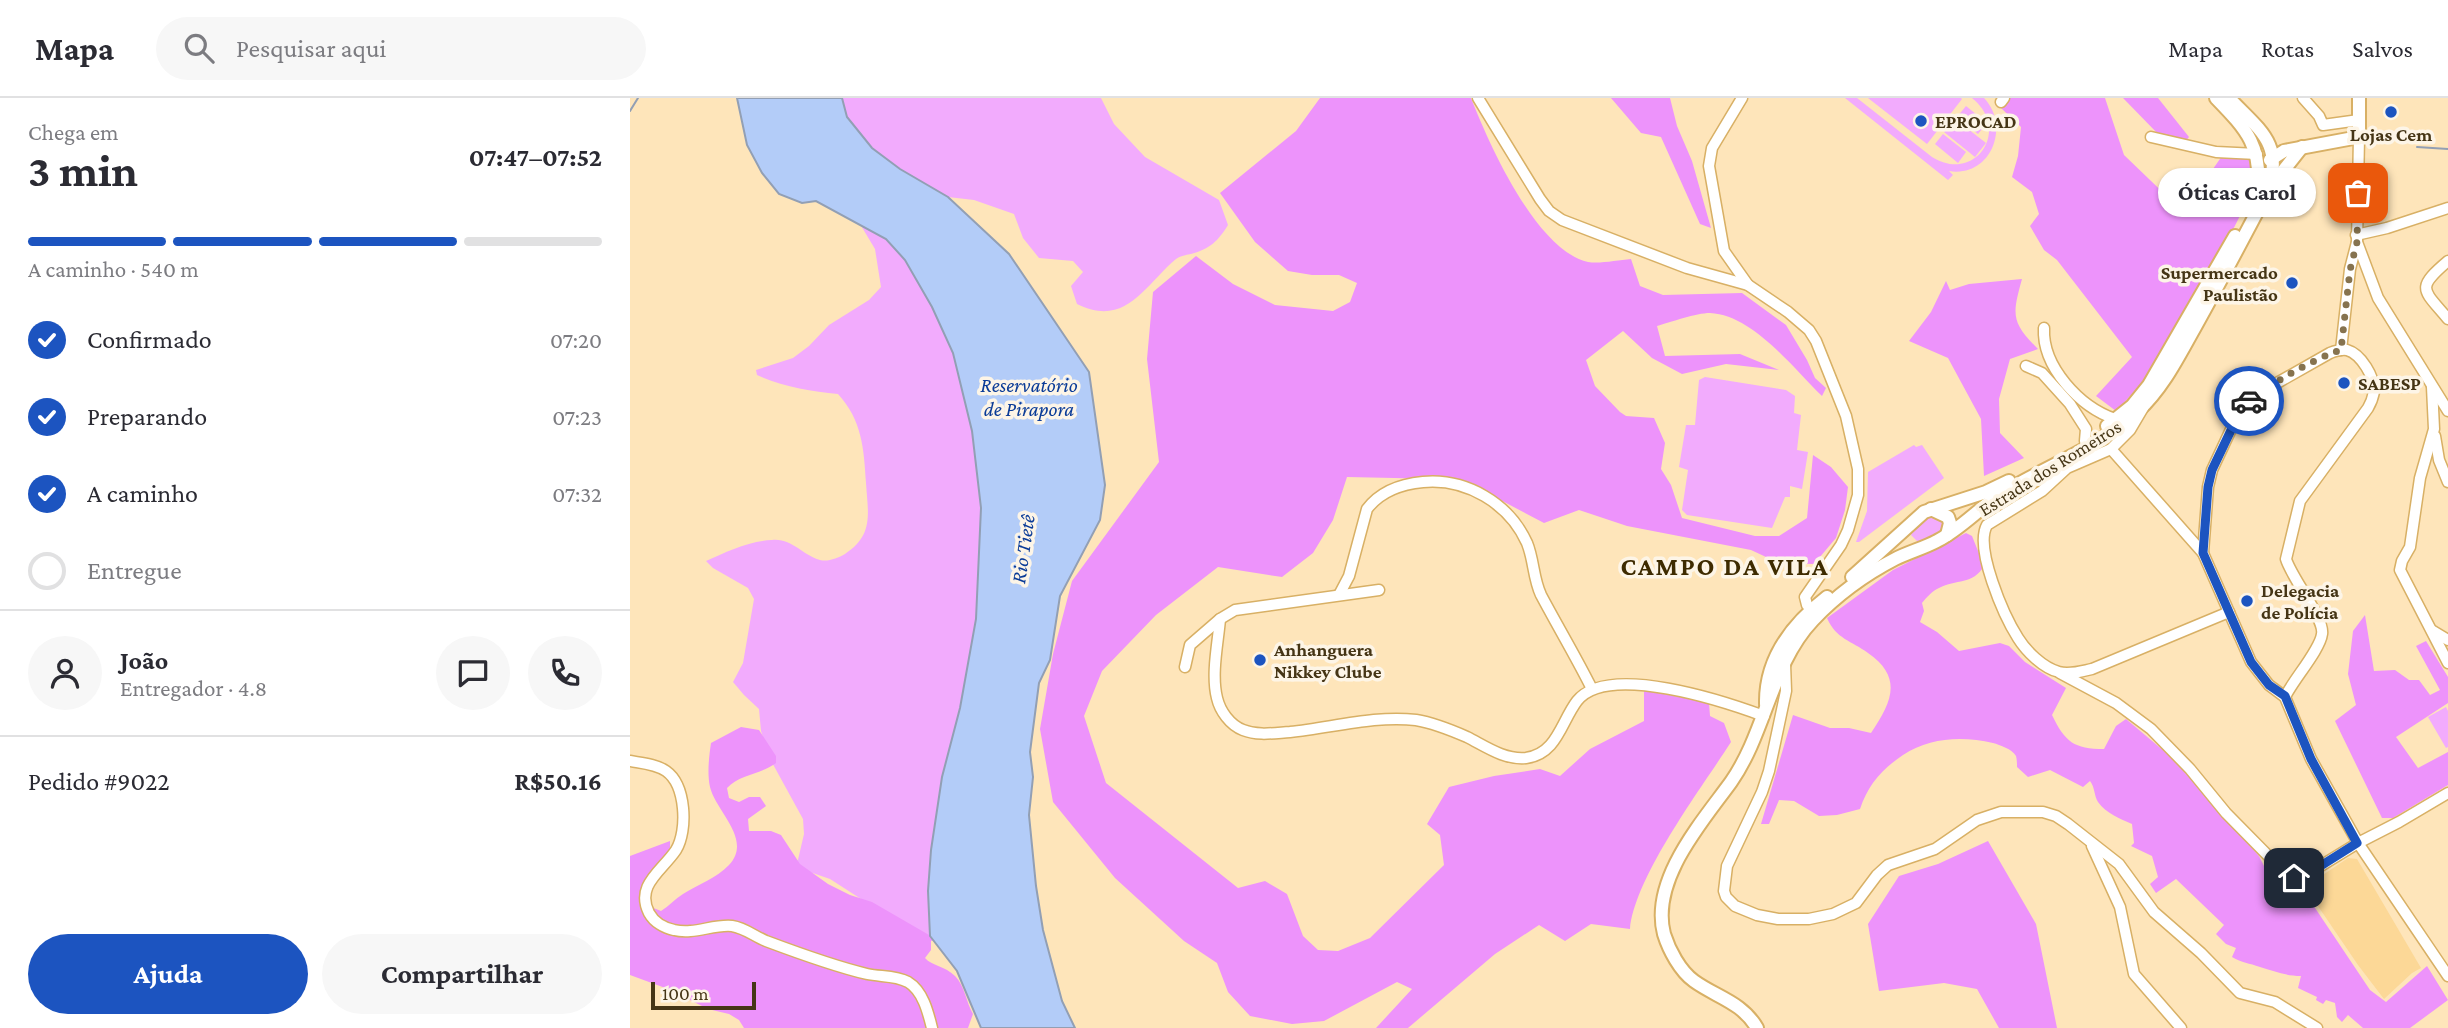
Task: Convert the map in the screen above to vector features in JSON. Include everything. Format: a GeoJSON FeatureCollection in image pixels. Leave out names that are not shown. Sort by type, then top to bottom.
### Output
{"type":"FeatureCollection","features":[{"type":"Feature","properties":{"kind":"main road","name":"Estrada dos Romeiros"},"geometry":{"type":"LineString","coordinates":[[1757,1028],[1748,1015],[1733,1002],[1691,980],[1667,944],[1662,915],[1667,888],[1679,858],[1751,748],[1785,661],[1818,610],[1924,512],[2003,484],[2086,435],[2132,405],[2158,371],[2263,193],[2252,140],[2243,125],[2216,98]]}},
{"type":"Feature","properties":{"kind":"main road"},"geometry":{"type":"LineString","coordinates":[[2229,98],[2276,145],[2296,148]]}},
{"type":"Feature","properties":{"kind":"main road"},"geometry":{"type":"LineString","coordinates":[[2264,135],[2273,155],[2359,136],[2359,98]]}},
{"type":"Feature","properties":{"kind":"main road"},"geometry":{"type":"LineString","coordinates":[[2263,193],[2296,148]]}},
{"type":"Feature","properties":{"kind":"main road","name":"Estrada dos Romeiros"},"geometry":{"type":"LineString","coordinates":[[1765,714],[1765,685],[1769,671],[1792,629],[1862,579],[1919,548],[1940,540],[1995,498],[2061,467],[2110,433],[2146,403],[2167,376],[2186,343],[2263,193],[2273,172],[2273,155]]}},
{"type":"Feature","properties":{"kind":"main road"},"geometry":{"type":"LineString","coordinates":[[1931,509],[1948,517],[1950,523],[1947,535]]}},
{"type":"Feature","properties":{"kind":"main road"},"geometry":{"type":"LineString","coordinates":[[1906,526],[1907,537],[1919,548]]}},
{"type":"Feature","properties":{"kind":"street"},"geometry":{"type":"LineString","coordinates":[[1478,98],[1549,211],[1562,220],[1687,268],[1748,285],[1809,330],[1839,396],[1855,453],[1858,495],[1841,545],[1810,586],[1805,602],[1818,610]]}},
{"type":"Feature","properties":{"kind":"street"},"geometry":{"type":"LineString","coordinates":[[1742,98],[1712,148],[1709,166],[1724,251],[1748,285]]}},
{"type":"Feature","properties":{"kind":"street"},"geometry":{"type":"LineString","coordinates":[[2303,98],[2319,116],[2320,124],[2325,126],[2359,120]]}},
{"type":"Feature","properties":{"kind":"street"},"geometry":{"type":"LineString","coordinates":[[2341,350],[2350,270],[2357,238],[2359,136]]}},
{"type":"Feature","properties":{"kind":"street"},"geometry":{"type":"LineString","coordinates":[[2151,137],[2216,152],[2257,154]]}},
{"type":"Feature","properties":{"kind":"street"},"geometry":{"type":"LineString","coordinates":[[2357,238],[2448,208]]}},
{"type":"Feature","properties":{"kind":"street"},"geometry":{"type":"LineString","coordinates":[[2357,238],[2378,298],[2448,411]]}},
{"type":"Feature","properties":{"kind":"street"},"geometry":{"type":"LineString","coordinates":[[2448,261],[2430,276],[2426,287],[2426,292],[2448,319]]}},
{"type":"Feature","properties":{"kind":"street"},"geometry":{"type":"LineString","coordinates":[[2044,328],[2047,356],[2088,407],[2110,417]]}},
{"type":"Feature","properties":{"kind":"street"},"geometry":{"type":"LineString","coordinates":[[2203,553],[2208,487],[2212,470],[2247,403],[2261,392],[2321,358],[2341,350],[2351,352],[2362,362],[2373,381],[2373,396],[2368,408],[2300,501],[2286,559],[2319,622],[2322,634],[2318,646],[2285,696]]}},
{"type":"Feature","properties":{"kind":"street"},"geometry":{"type":"LineString","coordinates":[[2026,366],[2049,379],[2086,435]]}},
{"type":"Feature","properties":{"kind":"street"},"geometry":{"type":"LineString","coordinates":[[2431,387],[2434,429],[2448,482]]}},
{"type":"Feature","properties":{"kind":"street"},"geometry":{"type":"LineString","coordinates":[[2146,403],[2136,422],[2111,449],[2061,467],[2042,491],[1997,518],[1984,530],[1987,565],[2018,638],[2042,663],[2116,703],[2151,729],[2190,769],[2226,813],[2289,877],[2301,878],[2357,843],[2448,793]]}},
{"type":"Feature","properties":{"kind":"street"},"geometry":{"type":"LineString","coordinates":[[2434,429],[2417,496],[2410,547],[2400,570],[2448,663]]}},
{"type":"Feature","properties":{"kind":"street"},"geometry":{"type":"LineString","coordinates":[[2111,449],[2203,553],[2251,662],[2269,685],[2285,696],[2311,759],[2357,843],[2448,976]]}},
{"type":"Feature","properties":{"kind":"street"},"geometry":{"type":"LineString","coordinates":[[2424,466],[2444,461]]}},
{"type":"Feature","properties":{"kind":"street"},"geometry":{"type":"LineString","coordinates":[[1339,595],[1349,576],[1367,509],[1373,502],[1381,495],[1411,483],[1435,480],[1458,484],[1479,492],[1494,502],[1520,530],[1528,544],[1541,594],[1573,649],[1592,689]]}},
{"type":"Feature","properties":{"kind":"street"},"geometry":{"type":"LineString","coordinates":[[1185,667],[1190,645],[1220,619],[1243,608],[1380,590]]}},
{"type":"Feature","properties":{"kind":"street"},"geometry":{"type":"LineString","coordinates":[[2059,672],[2092,669],[2229,612]]}},
{"type":"Feature","properties":{"kind":"street"},"geometry":{"type":"LineString","coordinates":[[1220,619],[1215,684],[1217,699],[1230,722],[1250,732],[1273,733],[1384,720],[1409,720],[1433,724],[1502,754],[1521,758],[1531,757],[1549,746],[1556,739],[1577,701],[1592,689],[1613,686],[1658,687],[1703,695],[1765,714]]}},
{"type":"Feature","properties":{"kind":"street"},"geometry":{"type":"LineString","coordinates":[[2428,625],[2438,636],[2448,640]]}},
{"type":"Feature","properties":{"kind":"street"},"geometry":{"type":"LineString","coordinates":[[1783,643],[1786,691],[1769,771],[1727,866],[1724,882],[1726,897],[1735,906],[1777,919],[1809,919],[1840,911],[1856,903],[1888,865],[1935,849],[1978,820],[2001,812],[2035,812],[2056,816],[2119,864],[2154,912],[2201,953],[2240,993],[2275,1002],[2317,1028]]}},
{"type":"Feature","properties":{"kind":"street"},"geometry":{"type":"LineString","coordinates":[[630,761],[661,768],[669,774],[678,790],[682,806],[682,836],[676,849],[645,890],[646,906],[652,918],[663,927],[675,931],[689,932],[722,925],[737,927],[762,939],[843,966],[910,983],[920,993],[932,1028]]}},
{"type":"Feature","properties":{"kind":"street"},"geometry":{"type":"LineString","coordinates":[[2091,842],[2120,907],[2134,974],[2181,1028]]}},
{"type":"Feature","properties":{"kind":"shaded area"},"geometry":{"type":"Polygon","coordinates":[[[842,98],[1101,98],[1114,124],[1145,157],[1219,200],[1228,225],[1208,247],[1176,259],[1133,301],[1109,311],[1094,310],[1077,304],[1071,286],[1083,272],[1073,261],[1039,258],[1023,238],[1014,214],[974,200],[948,197],[900,169],[872,148],[847,117],[842,98]]]}},
{"type":"Feature","properties":{"kind":"shaded area"},"geometry":{"type":"Polygon","coordinates":[[[1320,98],[1471,98],[1502,167],[1517,193],[1550,238],[1569,253],[1588,262],[1631,259],[1640,286],[1663,295],[1742,293],[1786,325],[1815,378],[1826,388],[1822,396],[1757,333],[1726,316],[1710,313],[1657,326],[1665,356],[1740,354],[1779,370],[1726,364],[1682,374],[1652,358],[1623,331],[1586,360],[1595,386],[1620,412],[1626,416],[1654,418],[1665,443],[1661,469],[1671,485],[1682,518],[1755,536],[1779,536],[1807,518],[1813,455],[1831,467],[1848,487],[1845,510],[1836,538],[1814,564],[1779,563],[1751,550],[1627,526],[1579,510],[1544,523],[1474,486],[1442,479],[1347,477],[1333,520],[1313,553],[1282,577],[1218,567],[1156,615],[1102,671],[1084,716],[1106,783],[1238,888],[1265,881],[1287,894],[1303,936],[1318,950],[1338,951],[1370,938],[1444,865],[1440,835],[1427,824],[1449,787],[1540,769],[1560,776],[1590,749],[1644,721],[1644,690],[1709,703],[1710,716],[1724,723],[1731,742],[1656,859],[1635,908],[1630,929],[1591,924],[1565,941],[1539,925],[1495,954],[1408,1028],[1376,1028],[1412,989],[1397,982],[1324,1021],[1292,1024],[1250,1016],[1228,992],[1217,963],[1184,941],[1115,878],[1053,802],[1040,729],[1053,654],[1072,581],[1159,462],[1147,359],[1153,292],[1196,256],[1233,284],[1275,305],[1333,311],[1350,302],[1357,283],[1339,275],[1312,275],[1288,271],[1255,242],[1220,193],[1296,131],[1320,98]]]}},
{"type":"Feature","properties":{"kind":"shaded area"},"geometry":{"type":"Polygon","coordinates":[[[1611,98],[1670,98],[1711,228],[1700,224],[1661,137],[1641,133],[1611,98]]]}},
{"type":"Feature","properties":{"kind":"shaded area"},"geometry":{"type":"Polygon","coordinates":[[[1845,98],[1857,98],[1932,157],[1948,164],[1962,164],[1974,159],[1983,150],[1988,138],[1989,125],[1984,111],[1972,98],[1984,98],[1992,109],[1996,135],[1986,158],[1964,171],[1949,171],[1953,175],[1948,180],[1845,98]]]}},
{"type":"Feature","properties":{"kind":"shaded area","name":"EPROCAD"},"geometry":{"type":"Polygon","coordinates":[[[1868,98],[1961,98],[1962,99],[1927,144],[1868,98]]]}},
{"type":"Feature","properties":{"kind":"shaded area"},"geometry":{"type":"Polygon","coordinates":[[[2009,98],[2105,98],[2124,155],[2176,205],[2197,192],[2222,156],[2247,156],[2251,159],[2254,182],[2251,194],[2192,308],[2157,363],[2116,411],[2096,396],[2132,357],[2057,260],[2044,250],[2030,226],[2039,214],[2032,192],[2012,177],[2018,156],[2021,127],[2001,108],[2009,98]]]}},
{"type":"Feature","properties":{"kind":"shaded area"},"geometry":{"type":"Polygon","coordinates":[[[2123,98],[2158,98],[2189,137],[2185,142],[2162,138],[2123,98]]]}},
{"type":"Feature","properties":{"kind":"shaded area"},"geometry":{"type":"Polygon","coordinates":[[[1966,106],[1987,123],[1978,134],[1957,117],[1966,106]]]}},
{"type":"Feature","properties":{"kind":"shaded area"},"geometry":{"type":"Polygon","coordinates":[[[1955,119],[1986,143],[1975,157],[1944,132],[1955,119]]]}},
{"type":"Feature","properties":{"kind":"shaded area"},"geometry":{"type":"Polygon","coordinates":[[[1943,134],[1966,152],[1958,163],[1935,144],[1943,134]]]}},
{"type":"Feature","properties":{"kind":"shaded area"},"geometry":{"type":"Polygon","coordinates":[[[860,224],[886,239],[905,260],[932,307],[953,352],[972,431],[981,508],[976,619],[960,708],[942,777],[928,892],[930,936],[900,924],[830,879],[804,870],[797,864],[804,834],[803,819],[769,757],[761,731],[759,709],[733,682],[743,663],[754,599],[748,588],[713,568],[706,561],[746,545],[772,540],[791,544],[814,558],[830,560],[854,547],[865,531],[868,504],[863,447],[857,425],[846,404],[838,394],[776,383],[757,375],[756,370],[793,358],[829,325],[869,300],[881,287],[875,249],[860,224]]]}},
{"type":"Feature","properties":{"kind":"shaded area"},"geometry":{"type":"Polygon","coordinates":[[[2022,279],[2016,301],[2016,317],[2023,332],[2038,349],[2010,359],[1999,399],[2000,433],[2024,458],[1984,476],[1981,419],[1948,358],[1909,341],[1931,312],[1946,281],[1950,290],[1969,284],[2022,279]]]}},
{"type":"Feature","properties":{"kind":"shaded area"},"geometry":{"type":"Polygon","coordinates":[[[1705,377],[1786,390],[1795,396],[1794,413],[1801,415],[1797,450],[1808,452],[1802,489],[1790,486],[1790,497],[1785,497],[1772,528],[1687,515],[1682,510],[1688,470],[1679,467],[1686,425],[1695,425],[1699,380],[1705,377]]]}},
{"type":"Feature","properties":{"kind":"shaded area"},"geometry":{"type":"Polygon","coordinates":[[[1914,445],[1922,445],[1944,478],[1856,542],[1867,511],[1868,472],[1914,445]]]}},
{"type":"Feature","properties":{"kind":"shaded area"},"geometry":{"type":"Polygon","coordinates":[[[1930,515],[1945,516],[1944,533],[1920,544],[1911,535],[1917,524],[1930,515]]]}},
{"type":"Feature","properties":{"kind":"shaded area"},"geometry":{"type":"Polygon","coordinates":[[[1966,533],[1972,536],[1984,566],[1969,579],[1945,585],[1932,592],[1922,603],[1924,611],[1920,622],[1937,632],[1959,651],[2000,643],[2009,646],[2025,662],[2066,688],[2052,715],[2066,738],[2078,745],[2104,749],[2116,726],[2126,719],[2164,751],[2201,789],[2259,856],[2269,876],[2305,893],[2370,990],[2386,1002],[2427,966],[2448,1000],[2410,1028],[2363,1028],[2348,1015],[2342,1022],[2337,1017],[2335,1003],[2326,1000],[2323,1004],[2316,1000],[2317,997],[2298,988],[2301,976],[2280,973],[2232,957],[2236,948],[2226,944],[2216,934],[2224,925],[2176,879],[2156,893],[2150,884],[2158,877],[2152,856],[2131,846],[2134,843],[2132,824],[2101,806],[2090,781],[2083,787],[2050,770],[2028,777],[2017,767],[2014,754],[1993,743],[1970,739],[1935,741],[1913,749],[1882,772],[1867,792],[1860,809],[1819,816],[1794,801],[1779,800],[1769,824],[1761,824],[1793,715],[1830,728],[1849,728],[1871,733],[1888,701],[1890,681],[1879,662],[1835,631],[1827,618],[1893,570],[1966,533]]]}},
{"type":"Feature","properties":{"kind":"shaded area"},"geometry":{"type":"Polygon","coordinates":[[[2365,615],[2374,671],[2395,670],[2409,680],[2419,680],[2430,695],[2440,690],[2416,646],[2426,641],[2448,677],[2448,703],[2396,737],[2418,768],[2448,752],[2448,785],[2393,818],[2382,818],[2335,721],[2356,705],[2348,674],[2353,631],[2365,615]]]}},
{"type":"Feature","properties":{"kind":"shaded area"},"geometry":{"type":"Polygon","coordinates":[[[2446,707],[2448,747],[2446,748],[2428,717],[2446,707]]]}},
{"type":"Feature","properties":{"kind":"shaded area"},"geometry":{"type":"Polygon","coordinates":[[[741,727],[759,730],[776,756],[776,763],[732,783],[727,788],[729,798],[739,802],[749,797],[760,797],[766,806],[748,819],[749,831],[771,831],[781,835],[800,864],[828,884],[872,902],[936,939],[931,941],[931,950],[925,958],[958,980],[973,1014],[968,1028],[744,1028],[739,1020],[729,1014],[708,1009],[668,989],[630,975],[630,856],[670,841],[670,848],[646,897],[651,907],[661,911],[729,865],[737,845],[731,826],[710,787],[709,759],[711,743],[741,727]]]}},
{"type":"Feature","properties":{"kind":"shaded area"},"geometry":{"type":"Polygon","coordinates":[[[1988,841],[2036,924],[2057,1028],[1999,1028],[1977,989],[1944,983],[1879,991],[1868,924],[1899,876],[1938,864],[1988,841]]]}},
{"type":"Feature","properties":{"kind":"shaded area"},"geometry":{"type":"Polygon","coordinates":[[[2348,858],[2357,859],[2421,968],[2384,999],[2305,887],[2348,858]]]}},
{"type":"Feature","properties":{"kind":"water","name":"Reservatório de Pirapora"},"geometry":{"type":"Polygon","coordinates":[[[737,98],[842,98],[847,117],[872,148],[900,169],[948,197],[1009,254],[1089,372],[1105,485],[1100,520],[1060,596],[1050,660],[1039,683],[1030,752],[1033,777],[1029,815],[1043,930],[1062,1001],[1075,1028],[981,1028],[957,971],[930,936],[928,891],[931,850],[942,777],[960,708],[976,619],[981,508],[972,431],[953,353],[932,307],[905,260],[886,239],[816,201],[802,203],[779,194],[762,173],[747,145],[737,98]]]}},
{"type":"Feature","properties":{"kind":"waterway"},"geometry":{"type":"LineString","coordinates":[[630,111],[638,98]]}},
{"type":"Feature","properties":{"kind":"waterway"},"geometry":{"type":"LineString","coordinates":[[2417,147],[2448,149]]}},
{"type":"Feature","properties":{"kind":"way so far"},"geometry":{"type":"LineString","coordinates":[[2249,401],[2330,353],[2341,350],[2350,270],[2357,242],[2358,193]]}},
{"type":"Feature","properties":{"kind":"place","name":"Lojas Cem"},"geometry":{"type":"Point","coordinates":[2391,112]}},
{"type":"Feature","properties":{"kind":"place","name":"EPROCAD"},"geometry":{"type":"Point","coordinates":[1921,121]}},
{"type":"Feature","properties":{"kind":"place","name":"Óticas Carol"},"geometry":{"type":"Point","coordinates":[2358,193]}},
{"type":"Feature","properties":{"kind":"place","name":"Supermercado Paulistão"},"geometry":{"type":"Point","coordinates":[2292,283]}},
{"type":"Feature","properties":{"kind":"place","name":"SABESP"},"geometry":{"type":"Point","coordinates":[2344,383]}},
{"type":"Feature","properties":{"kind":"place","name":"Delegacia de Polícia"},"geometry":{"type":"Point","coordinates":[2247,601]}},
{"type":"Feature","properties":{"kind":"place","name":"Anhanguera Nikkey Clube"},"geometry":{"type":"Point","coordinates":[1260,660]}},
{"type":"Feature","properties":{"kind":"district","name":"CAMPO DA VILA"},"geometry":{"type":"Point","coordinates":[1725,566]}},
{"type":"Feature","properties":{"kind":"route"},"geometry":{"type":"LineString","coordinates":[[2249,401],[2234,424],[2212,470],[2208,487],[2203,553],[2251,662],[2262,678],[2275,691],[2285,696],[2311,759],[2357,843],[2301,878],[2294,878]]}},
{"type":"Feature","properties":{"kind":"water label","name":"Rio Tietê"},"geometry":{"type":"Point","coordinates":[1023,549]}}]}
